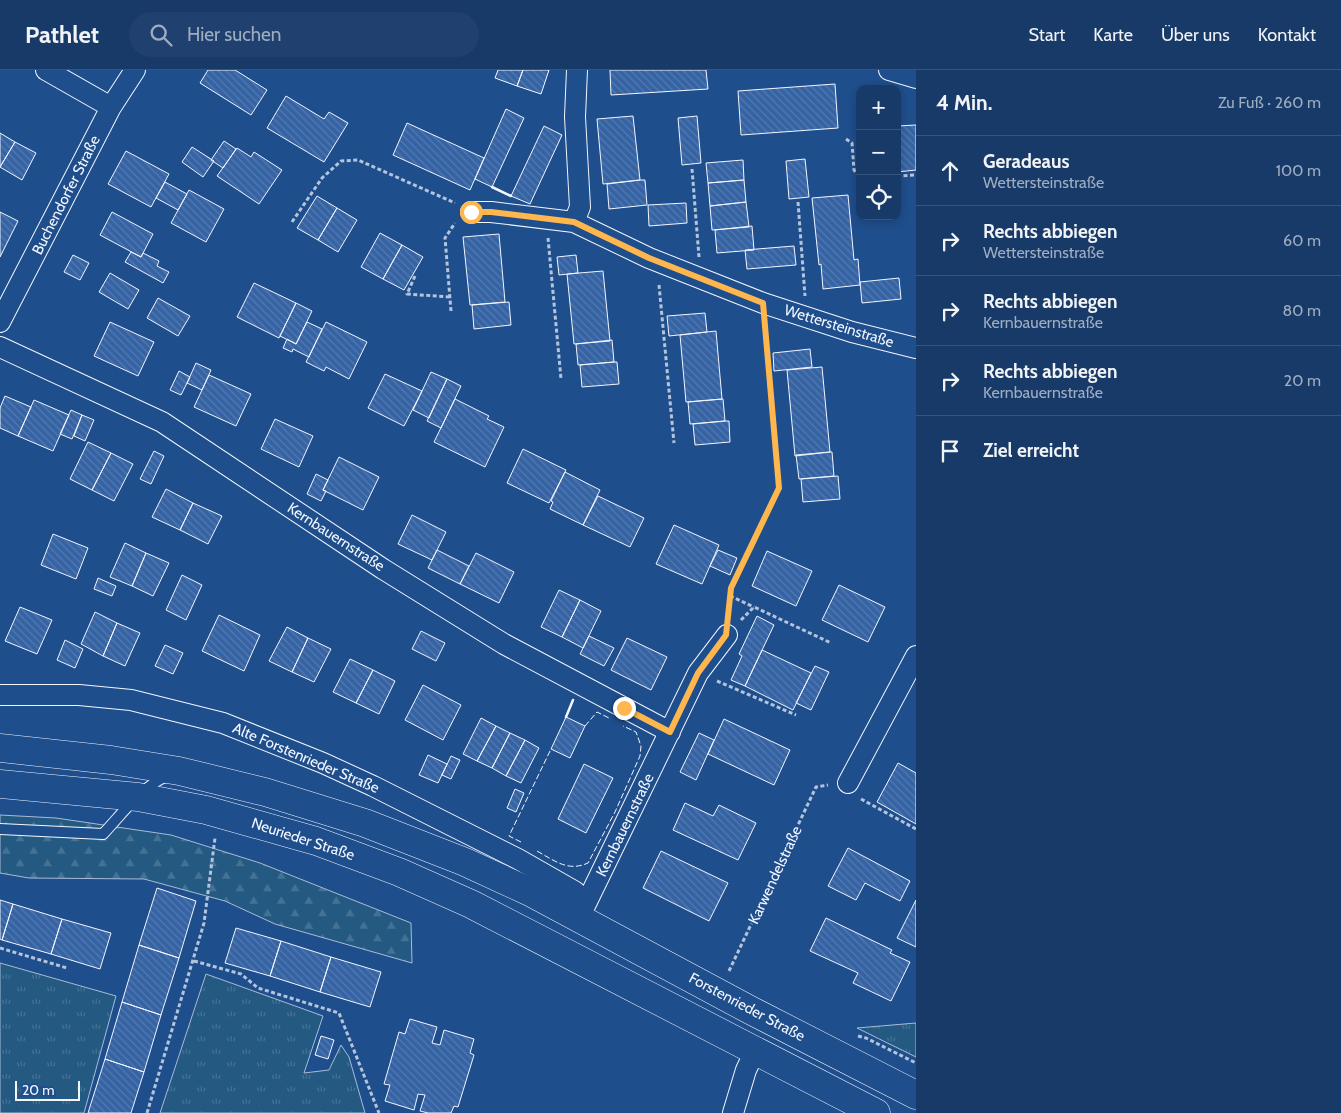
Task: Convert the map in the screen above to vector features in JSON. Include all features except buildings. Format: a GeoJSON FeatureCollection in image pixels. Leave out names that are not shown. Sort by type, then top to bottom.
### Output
{"type":"FeatureCollection","features":[{"type":"Feature","properties":{"kind":"main road"},"geometry":{"type":"LineString","coordinates":[[0,748],[111,760],[179,771],[265,792],[365,823],[583,910]]}},
{"type":"Feature","properties":{"kind":"main road","name":"Neurieder Straße"},"geometry":{"type":"LineString","coordinates":[[0,784],[138,797],[206,810],[316,841],[399,872],[471,904],[755,1051]]}},
{"type":"Feature","properties":{"kind":"main road","name":"Forstenrieder Straße"},"geometry":{"type":"LineString","coordinates":[[583,910],[718,992],[916,1095]]}},
{"type":"Feature","properties":{"kind":"main road"},"geometry":{"type":"LineString","coordinates":[[755,1051],[876,1113]]}},
{"type":"Feature","properties":{"kind":"street"},"geometry":{"type":"LineString","coordinates":[[46,70],[112,107]]}},
{"type":"Feature","properties":{"kind":"street","name":"Buchendorfer Straße"},"geometry":{"type":"LineString","coordinates":[[0,322],[112,107],[135,70]]}},
{"type":"Feature","properties":{"kind":"street"},"geometry":{"type":"LineString","coordinates":[[574,222],[580,206],[575,117],[578,70]]}},
{"type":"Feature","properties":{"kind":"street"},"geometry":{"type":"LineString","coordinates":[[889,70],[916,78]]}},
{"type":"Feature","properties":{"kind":"street","name":"Wettersteinstraße"},"geometry":{"type":"LineString","coordinates":[[471,212],[491,212],[574,222],[649,258],[763,303],[852,332],[916,348]]}},
{"type":"Feature","properties":{"kind":"street","name":"Kernbauernstraße"},"geometry":{"type":"LineString","coordinates":[[0,347],[162,422],[383,569],[504,644],[670,732]]}},
{"type":"Feature","properties":{"kind":"street","name":"Kernbauernstraße"},"geometry":{"type":"LineString","coordinates":[[583,910],[698,673],[726,635]]}},
{"type":"Feature","properties":{"kind":"street"},"geometry":{"type":"LineString","coordinates":[[848,783],[916,656]]}},
{"type":"Feature","properties":{"kind":"street","name":"Alte Forstenrieder Straße"},"geometry":{"type":"LineString","coordinates":[[0,695],[79,694],[131,700],[223,723],[323,763],[373,786],[518,859],[574,891],[583,910]]}},
{"type":"Feature","properties":{"kind":"street"},"geometry":{"type":"LineString","coordinates":[[733,1113],[746,1070],[755,1051]]}},
{"type":"Feature","properties":{"kind":"lane"},"geometry":{"type":"LineString","coordinates":[[0,829],[103,834],[156,781],[179,771]]}},
{"type":"Feature","properties":{"kind":"path"},"geometry":{"type":"LineString","coordinates":[[846,140],[852,143],[854,170],[858,175]]}},
{"type":"Feature","properties":{"kind":"path"},"geometry":{"type":"LineString","coordinates":[[292,222],[322,178],[341,162],[358,160],[463,206],[471,212],[458,219],[445,238],[451,311]]}},
{"type":"Feature","properties":{"kind":"path"},"geometry":{"type":"LineString","coordinates":[[692,169],[700,262],[694,276]]}},
{"type":"Feature","properties":{"kind":"path"},"geometry":{"type":"LineString","coordinates":[[901,176],[916,175]]}},
{"type":"Feature","properties":{"kind":"path"},"geometry":{"type":"LineString","coordinates":[[798,202],[806,300],[802,316]]}},
{"type":"Feature","properties":{"kind":"path"},"geometry":{"type":"LineString","coordinates":[[546,218],[561,379]]}},
{"type":"Feature","properties":{"kind":"path"},"geometry":{"type":"LineString","coordinates":[[666,265],[658,283],[674,443]]}},
{"type":"Feature","properties":{"kind":"path"},"geometry":{"type":"LineString","coordinates":[[415,276],[407,294],[450,297]]}},
{"type":"Feature","properties":{"kind":"path","name":"Wettersteinstraße"},"geometry":{"type":"LineString","coordinates":[[730,596],[731,588],[779,488],[763,303]]}},
{"type":"Feature","properties":{"kind":"path"},"geometry":{"type":"LineString","coordinates":[[726,635],[730,596],[831,643]]}},
{"type":"Feature","properties":{"kind":"path"},"geometry":{"type":"LineString","coordinates":[[726,635],[754,607]]}},
{"type":"Feature","properties":{"kind":"path"},"geometry":{"type":"LineString","coordinates":[[698,673],[796,715]]}},
{"type":"Feature","properties":{"kind":"path"},"geometry":{"type":"LineString","coordinates":[[848,783],[855,796],[916,829]]}},
{"type":"Feature","properties":{"kind":"path","name":"Karwendelstraße"},"geometry":{"type":"LineString","coordinates":[[718,992],[816,787],[848,783]]}},
{"type":"Feature","properties":{"kind":"path"},"geometry":{"type":"LineString","coordinates":[[147,1113],[204,923],[216,832]]}},
{"type":"Feature","properties":{"kind":"path"},"geometry":{"type":"LineString","coordinates":[[0,948],[67,968]]}},
{"type":"Feature","properties":{"kind":"path"},"geometry":{"type":"LineString","coordinates":[[194,961],[240,974],[258,988],[339,1013],[379,1113]]}},
{"type":"Feature","properties":{"kind":"green space"},"geometry":{"type":"Polygon","coordinates":[[[0,815],[56,818],[171,835],[260,863],[411,923],[412,963],[275,924],[225,901],[144,879],[29,878],[0,873],[0,815]]]}},
{"type":"Feature","properties":{"kind":"green space"},"geometry":{"type":"Polygon","coordinates":[[[0,963],[116,996],[84,1113],[0,1113],[0,963]]]}},
{"type":"Feature","properties":{"kind":"green space"},"geometry":{"type":"Polygon","coordinates":[[[206,974],[323,1016],[304,1073],[329,1070],[341,1045],[349,1057],[365,1113],[160,1113],[206,974]]]}},
{"type":"Feature","properties":{"kind":"green space"},"geometry":{"type":"Polygon","coordinates":[[[916,1023],[916,1057],[857,1028],[916,1023]]]}},
{"type":"Feature","properties":{"kind":"fence"},"geometry":{"type":"LineString","coordinates":[[585,726],[597,712],[611,719]]}},
{"type":"Feature","properties":{"kind":"fence"},"geometry":{"type":"LineString","coordinates":[[537,851],[556,862],[568,866],[588,863],[615,812],[640,756],[641,746],[636,732],[623,726]]}},
{"type":"Feature","properties":{"kind":"fence"},"geometry":{"type":"LineString","coordinates":[[521,842],[509,836],[551,749]]}},
{"type":"Feature","properties":{"kind":"wall"},"geometry":{"type":"LineString","coordinates":[[492,187],[511,196]]}},
{"type":"Feature","properties":{"kind":"wall"},"geometry":{"type":"LineString","coordinates":[[566,717],[573,700]]}},
{"type":"Feature","properties":{"kind":"route"},"geometry":{"type":"LineString","coordinates":[[471,212],[491,212],[574,222],[649,258],[763,303],[779,488],[731,588],[726,635],[698,673],[670,732],[624,708]]}}]}
